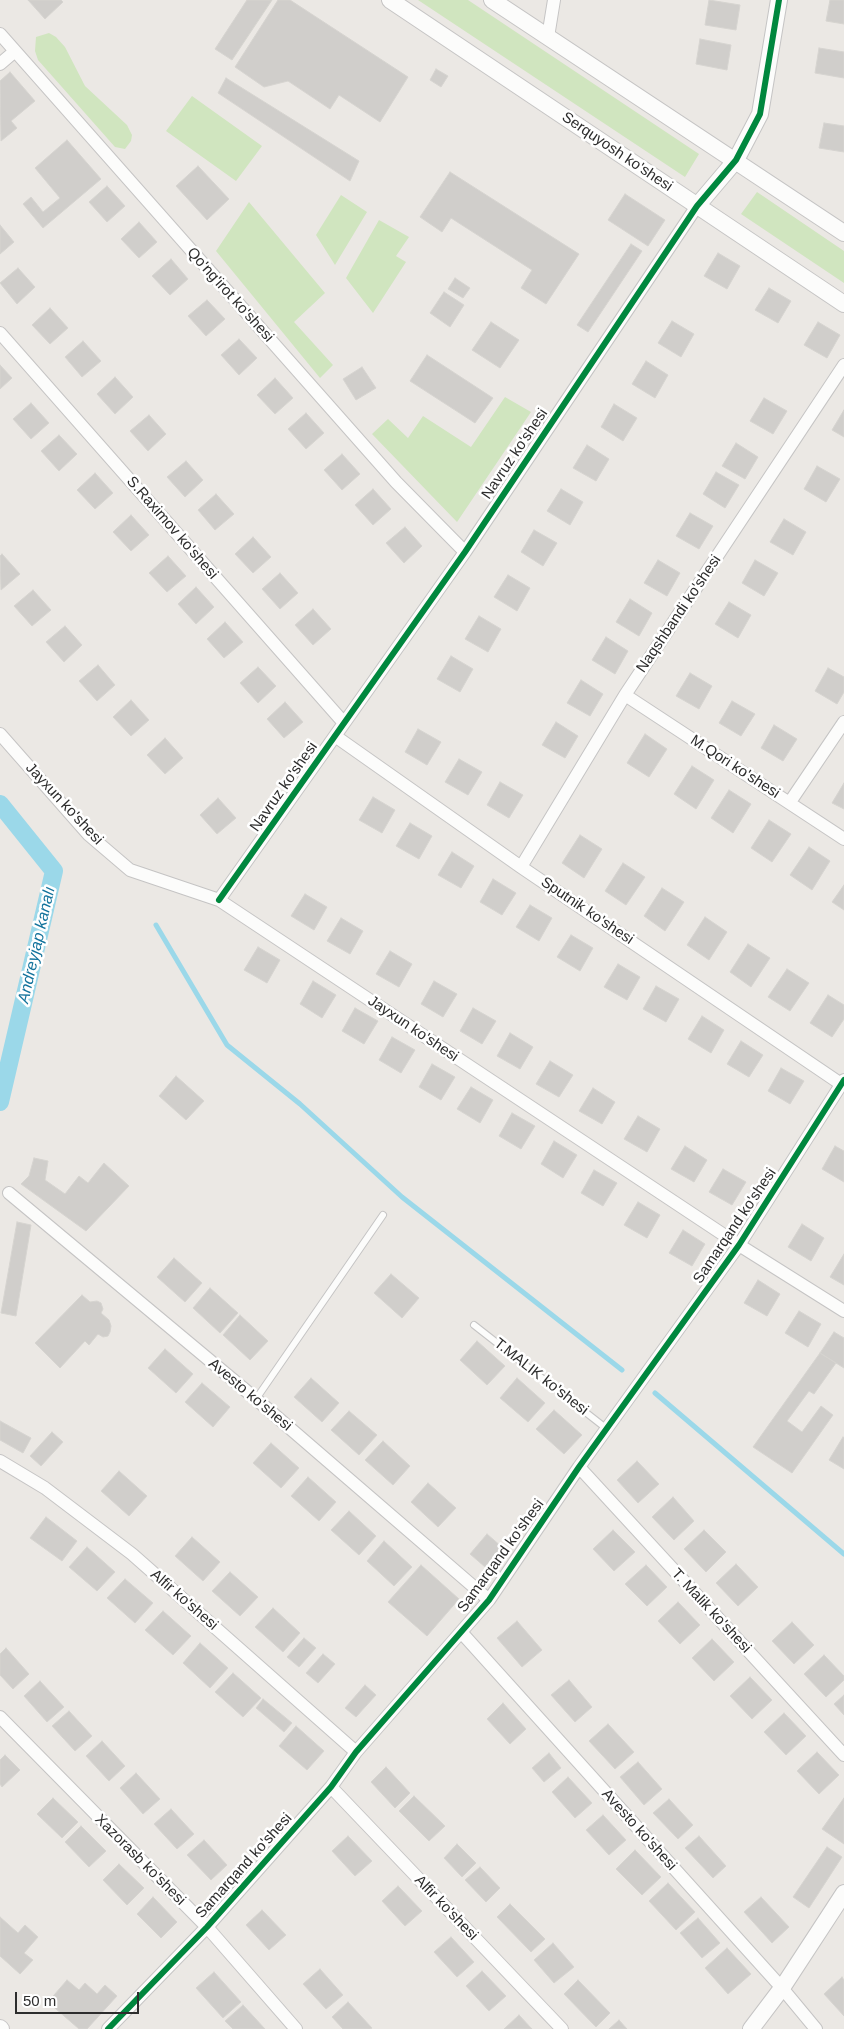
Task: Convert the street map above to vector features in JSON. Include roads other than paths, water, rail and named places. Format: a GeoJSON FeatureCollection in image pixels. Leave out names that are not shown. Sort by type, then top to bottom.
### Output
{"type":"FeatureCollection","features":[{"type":"Feature","properties":{"kind":"street","name":"Serquyosh ko'shesi"},"geometry":{"type":"LineString","coordinates":[[390,0],[844,304]]}},
{"type":"Feature","properties":{"kind":"street"},"geometry":{"type":"LineString","coordinates":[[492,0],[844,233]]}},
{"type":"Feature","properties":{"kind":"street"},"geometry":{"type":"LineString","coordinates":[[548,37],[554,0]]}},
{"type":"Feature","properties":{"kind":"street","name":"Navruz ko'shesi"},"geometry":{"type":"LineString","coordinates":[[220,900],[465,552],[697,206],[736,160],[760,114],[779,0]]}},
{"type":"Feature","properties":{"kind":"street","name":"Qo'ng'irot ko'shesi"},"geometry":{"type":"LineString","coordinates":[[0,34],[396,482],[465,552]]}},
{"type":"Feature","properties":{"kind":"street"},"geometry":{"type":"LineString","coordinates":[[0,64],[14,52]]}},
{"type":"Feature","properties":{"kind":"street","name":"S.Raximov ko'shesi"},"geometry":{"type":"LineString","coordinates":[[0,333],[344,723]]}},
{"type":"Feature","properties":{"kind":"street","name":"Naqshbandi ko'shesi"},"geometry":{"type":"LineString","coordinates":[[522,867],[625,695],[844,365]]}},
{"type":"Feature","properties":{"kind":"street","name":"M.Qori ko'shesi"},"geometry":{"type":"LineString","coordinates":[[625,695],[844,839]]}},
{"type":"Feature","properties":{"kind":"street"},"geometry":{"type":"LineString","coordinates":[[790,802],[844,722]]}},
{"type":"Feature","properties":{"kind":"street","name":"Jayxun ko'shesi"},"geometry":{"type":"LineString","coordinates":[[0,734],[90,836],[130,870],[220,900],[739,1245],[844,1312]]}},
{"type":"Feature","properties":{"kind":"street","name":"Sputnik ko'shesi"},"geometry":{"type":"LineString","coordinates":[[335,736],[522,867],[843,1082]]}},
{"type":"Feature","properties":{"kind":"street","name":"Samarqand ko'shesi"},"geometry":{"type":"LineString","coordinates":[[108,2029],[207,1927],[331,1787],[356,1752],[489,1600],[579,1467],[739,1245],[843,1082]]}},
{"type":"Feature","properties":{"kind":"street","name":"Avesto ko'shesi"},"geometry":{"type":"LineString","coordinates":[[9,1193],[256,1398],[489,1600]]}},
{"type":"Feature","properties":{"kind":"street","name":"Alfir ko'shesi"},"geometry":{"type":"LineString","coordinates":[[0,1461],[45,1488],[132,1554],[356,1752]]}},
{"type":"Feature","properties":{"kind":"street","name":"T. Malik ko'shesi"},"geometry":{"type":"LineString","coordinates":[[579,1467],[844,1755]]}},
{"type":"Feature","properties":{"kind":"street","name":"Avesto ko'shesi"},"geometry":{"type":"LineString","coordinates":[[461,1632],[782,1988],[816,2029]]}},
{"type":"Feature","properties":{"kind":"street","name":"Xazorasb ko'shesi"},"geometry":{"type":"LineString","coordinates":[[0,1717],[207,1927],[296,2029]]}},
{"type":"Feature","properties":{"kind":"street","name":"Alfir ko'shesi"},"geometry":{"type":"LineString","coordinates":[[331,1787],[562,2029]]}},
{"type":"Feature","properties":{"kind":"street"},"geometry":{"type":"LineString","coordinates":[[751,2029],[782,1988],[844,1893]]}},
{"type":"Feature","properties":{"kind":"lane"},"geometry":{"type":"LineString","coordinates":[[256,1398],[383,1215]]}},
{"type":"Feature","properties":{"kind":"lane","name":"T.MALIK ko'shesi"},"geometry":{"type":"LineString","coordinates":[[474,1325],[607,1429]]}},
{"type":"Feature","properties":{"kind":"waterway","name":"Andreyjap kanalı"},"geometry":{"type":"LineString","coordinates":[[0,804],[54,871],[0,1102]]}},
{"type":"Feature","properties":{"kind":"waterway"},"geometry":{"type":"LineString","coordinates":[[156,925],[227,1045],[300,1104],[402,1197],[622,1370]]}},
{"type":"Feature","properties":{"kind":"waterway"},"geometry":{"type":"LineString","coordinates":[[655,1393],[844,1554]]}}]}
